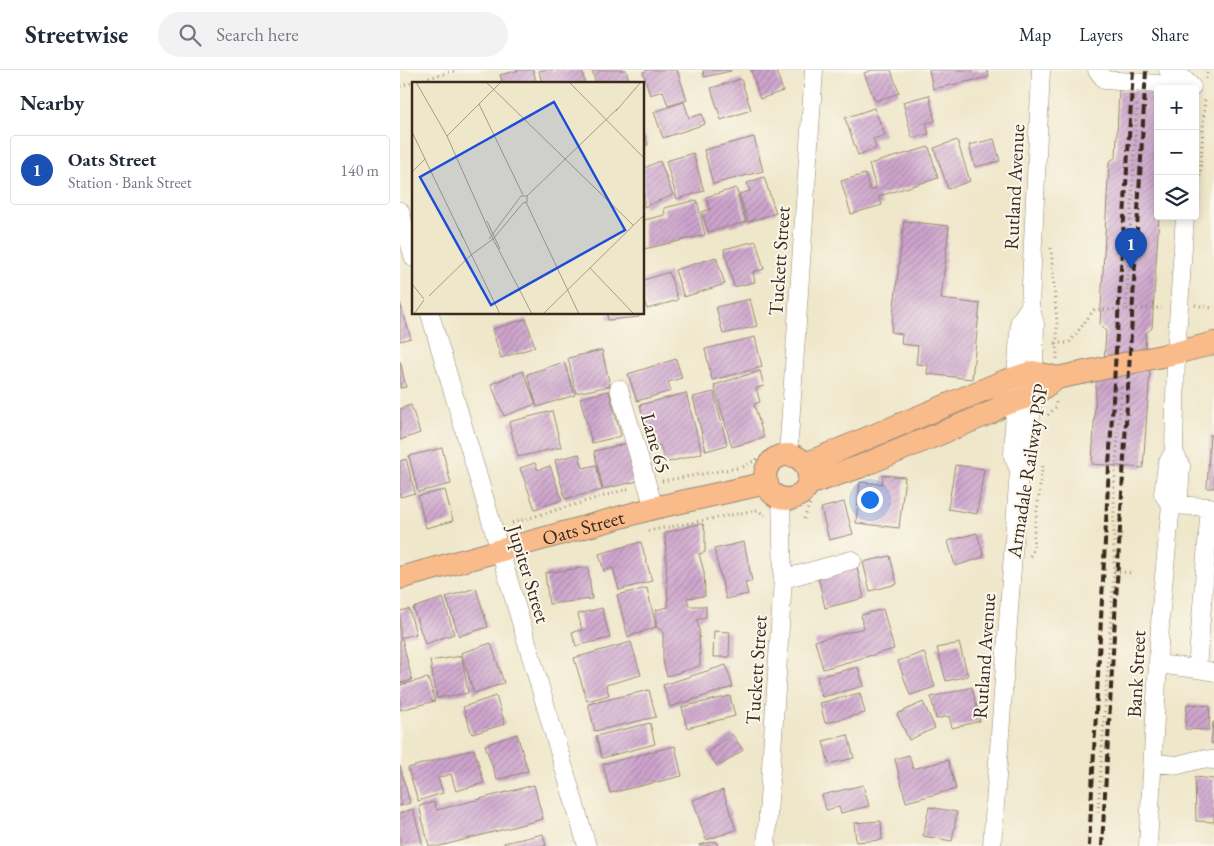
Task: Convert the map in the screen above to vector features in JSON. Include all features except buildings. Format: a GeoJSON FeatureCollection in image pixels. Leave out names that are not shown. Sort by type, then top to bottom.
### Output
{"type":"FeatureCollection","features":[{"type":"Feature","properties":{"kind":"main road"},"geometry":{"type":"LineString","coordinates":[[800,468],[1024,375],[1057,378],[1176,354],[1214,343]]}},
{"type":"Feature","properties":{"kind":"main road"},"geometry":{"type":"LineString","coordinates":[[800,468],[800,494],[794,497],[774,490],[766,477],[770,464],[781,456],[800,468],[859,466],[1024,398],[1057,378]]}},
{"type":"Feature","properties":{"kind":"main road","name":"Oats Street"},"geometry":{"type":"LineString","coordinates":[[400,578],[654,508],[774,490]]}},
{"type":"Feature","properties":{"kind":"street","name":"Tuckett Street"},"geometry":{"type":"LineString","coordinates":[[800,468],[814,70]]}},
{"type":"Feature","properties":{"kind":"street","name":"Rutland Avenue"},"geometry":{"type":"LineString","coordinates":[[992,846],[1019,470],[1013,456],[1024,398],[1020,321],[1030,306],[1041,70]]}},
{"type":"Feature","properties":{"kind":"street"},"geometry":{"type":"LineString","coordinates":[[1097,70],[1105,80],[1161,85]]}},
{"type":"Feature","properties":{"kind":"street"},"geometry":{"type":"LineString","coordinates":[[1128,82],[1144,70]]}},
{"type":"Feature","properties":{"kind":"street"},"geometry":{"type":"LineString","coordinates":[[1168,70],[1184,79],[1198,83]]}},
{"type":"Feature","properties":{"kind":"street"},"geometry":{"type":"LineString","coordinates":[[400,211],[412,251]]}},
{"type":"Feature","properties":{"kind":"street","name":"Bank Street"},"geometry":{"type":"LineString","coordinates":[[1148,846],[1161,607],[1171,504],[1163,494],[1166,464],[1174,452],[1176,354],[1190,220]]}},
{"type":"Feature","properties":{"kind":"street","name":"Jupiter Street"},"geometry":{"type":"LineString","coordinates":[[430,315],[587,846]]}},
{"type":"Feature","properties":{"kind":"street","name":"Lane 65"},"geometry":{"type":"LineString","coordinates":[[619,389],[654,508]]}},
{"type":"Feature","properties":{"kind":"street","name":"Tuckett Street"},"geometry":{"type":"LineString","coordinates":[[766,846],[783,580],[774,490]]}},
{"type":"Feature","properties":{"kind":"street"},"geometry":{"type":"LineString","coordinates":[[1158,664],[1205,670],[1210,507],[1171,504]]}},
{"type":"Feature","properties":{"kind":"street"},"geometry":{"type":"LineString","coordinates":[[783,580],[852,560]]}},
{"type":"Feature","properties":{"kind":"street"},"geometry":{"type":"LineString","coordinates":[[1153,763],[1178,765],[1201,759],[1214,760]]}},
{"type":"Feature","properties":{"kind":"path"},"geometry":{"type":"LineString","coordinates":[[414,82],[458,70]]}},
{"type":"Feature","properties":{"kind":"path"},"geometry":{"type":"LineString","coordinates":[[1193,175],[1198,83],[1207,70]]}},
{"type":"Feature","properties":{"kind":"path"},"geometry":{"type":"LineString","coordinates":[[1126,308],[1136,105]]}},
{"type":"Feature","properties":{"kind":"path","name":"Armadale Railway PSP"},"geometry":{"type":"LineString","coordinates":[[1047,422],[1048,415],[1056,407],[1057,378],[1057,342],[1050,241]]}},
{"type":"Feature","properties":{"kind":"path"},"geometry":{"type":"LineString","coordinates":[[1195,296],[1195,305],[1212,308]]}},
{"type":"Feature","properties":{"kind":"path"},"geometry":{"type":"LineString","coordinates":[[1057,342],[1069,343],[1094,310],[1163,308]]}},
{"type":"Feature","properties":{"kind":"path"},"geometry":{"type":"LineString","coordinates":[[1098,812],[1114,571],[1114,488],[1122,376]]}},
{"type":"Feature","properties":{"kind":"path","name":"Armadale Railway PSP"},"geometry":{"type":"LineString","coordinates":[[1028,561],[1033,550],[1044,455]]}},
{"type":"Feature","properties":{"kind":"path"},"geometry":{"type":"LineString","coordinates":[[646,532],[757,510],[765,516],[766,521]]}},
{"type":"Feature","properties":{"kind":"path"},"geometry":{"type":"LineString","coordinates":[[1114,571],[1131,573]]}},
{"type":"Feature","properties":{"kind":"railway"},"geometry":{"type":"LineString","coordinates":[[1089,846],[1109,466],[1133,70]]}},
{"type":"Feature","properties":{"kind":"railway"},"geometry":{"type":"LineString","coordinates":[[1102,846],[1146,70]]}},
{"type":"Feature","properties":{"kind":"place","name":"Oats Street"},"geometry":{"type":"Point","coordinates":[1131,269]}}]}
